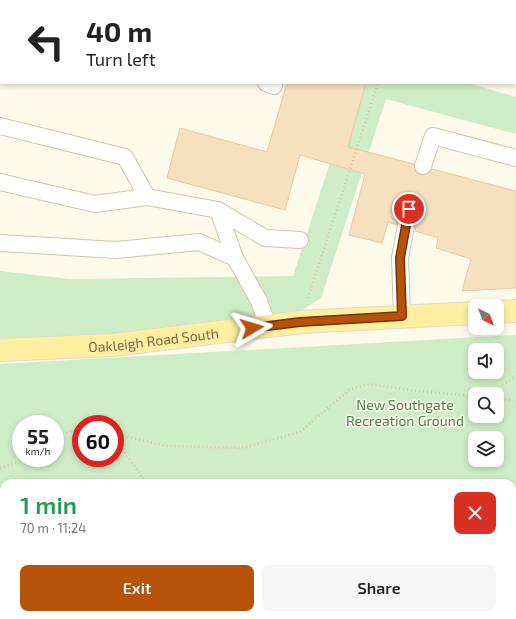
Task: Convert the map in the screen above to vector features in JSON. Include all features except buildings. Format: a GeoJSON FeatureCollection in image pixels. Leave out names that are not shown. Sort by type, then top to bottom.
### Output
{"type":"FeatureCollection","features":[{"type":"Feature","properties":{"kind":"main road"},"geometry":{"type":"LineString","coordinates":[[504,312],[516,311]]}},
{"type":"Feature","properties":{"kind":"main road","name":"Oakleigh Road South"},"geometry":{"type":"LineString","coordinates":[[0,350],[113,345],[300,322],[468,313]]}},
{"type":"Feature","properties":{"kind":"lane"},"geometry":{"type":"LineString","coordinates":[[0,126],[125,157],[147,197]]}},
{"type":"Feature","properties":{"kind":"lane"},"geometry":{"type":"LineString","coordinates":[[423,166],[433,136],[516,158]]}},
{"type":"Feature","properties":{"kind":"lane"},"geometry":{"type":"LineString","coordinates":[[0,182],[96,204],[147,197],[218,210],[265,238],[300,240]]}},
{"type":"Feature","properties":{"kind":"lane"},"geometry":{"type":"LineString","coordinates":[[402,316],[400,258],[409,209]]}},
{"type":"Feature","properties":{"kind":"lane"},"geometry":{"type":"LineString","coordinates":[[218,210],[235,258],[259,302],[268,326]]}},
{"type":"Feature","properties":{"kind":"lane"},"geometry":{"type":"LineString","coordinates":[[0,243],[116,250],[199,242],[235,258]]}},
{"type":"Feature","properties":{"kind":"path"},"geometry":{"type":"LineString","coordinates":[[300,322],[378,84]]}},
{"type":"Feature","properties":{"kind":"path"},"geometry":{"type":"LineString","coordinates":[[500,387],[516,376]]}},
{"type":"Feature","properties":{"kind":"path"},"geometry":{"type":"LineString","coordinates":[[124,436],[168,446],[242,448],[300,432],[350,389],[369,384],[417,392],[468,396]]}},
{"type":"Feature","properties":{"kind":"path"},"geometry":{"type":"LineString","coordinates":[[504,399],[516,400]]}},
{"type":"Feature","properties":{"kind":"path"},"geometry":{"type":"LineString","coordinates":[[124,452],[143,479]]}},
{"type":"Feature","properties":{"kind":"path"},"geometry":{"type":"LineString","coordinates":[[0,468],[12,464]]}},
{"type":"Feature","properties":{"kind":"green space"},"geometry":{"type":"Polygon","coordinates":[[[356,84],[471,84],[516,97],[516,134],[386,99],[321,298],[296,314],[125,335],[0,338],[0,271],[70,279],[293,276],[356,84]]]}},
{"type":"Feature","properties":{"kind":"green space","name":"New Southgate Recreation Ground"},"geometry":{"type":"Polygon","coordinates":[[[516,335],[516,479],[0,479],[0,364],[516,335]]]}},
{"type":"Feature","properties":{"kind":"route"},"geometry":{"type":"LineString","coordinates":[[252,328],[300,322],[402,316],[400,258],[409,209]]}}]}
